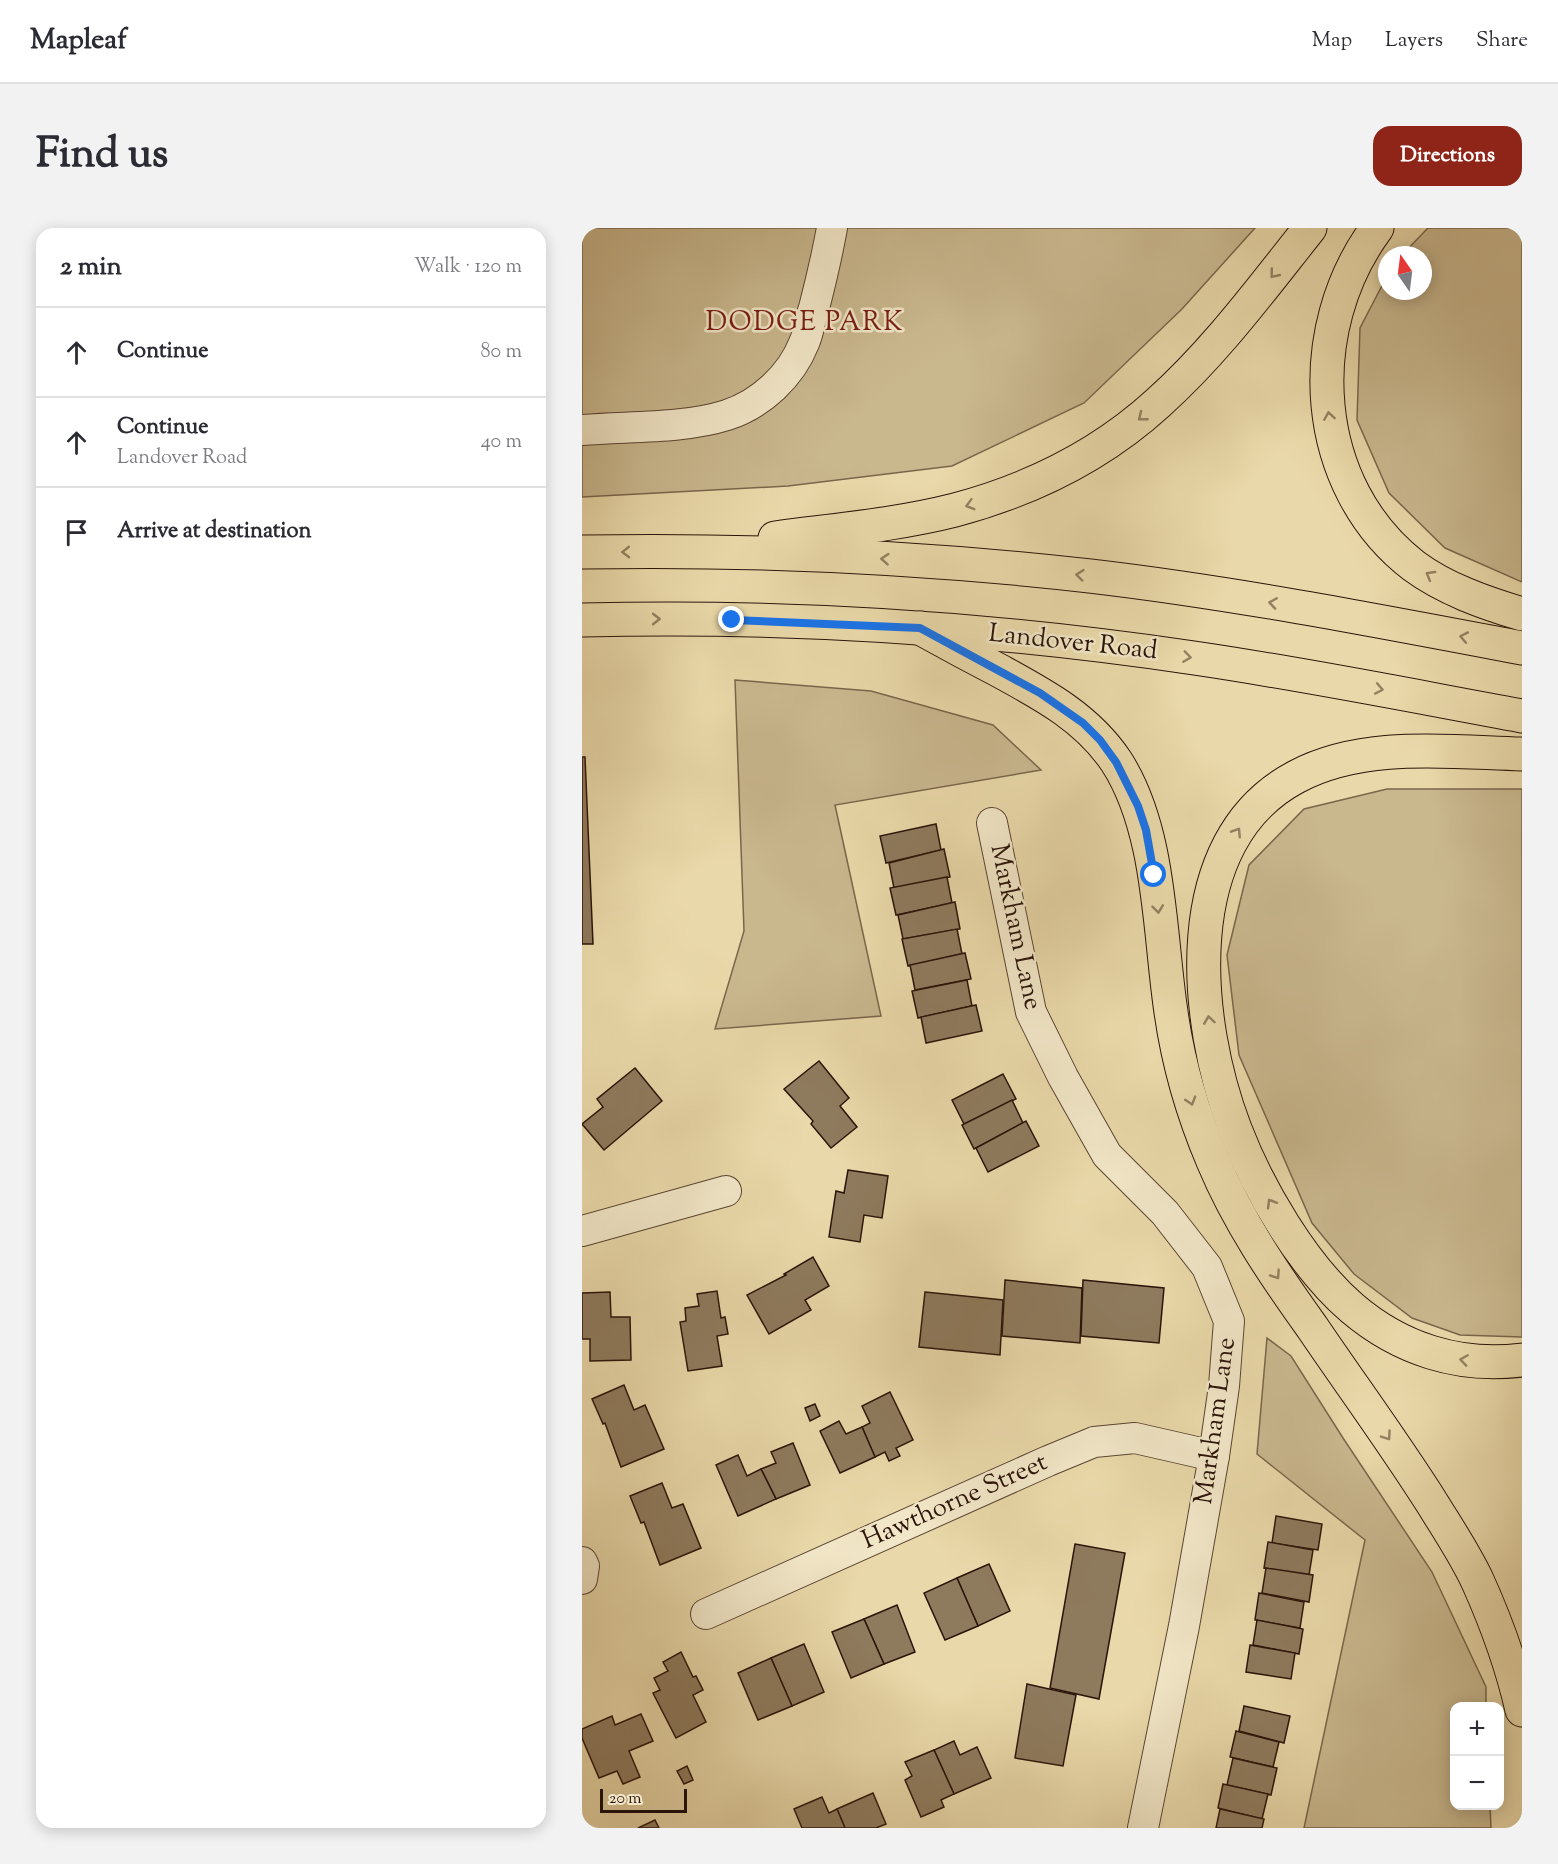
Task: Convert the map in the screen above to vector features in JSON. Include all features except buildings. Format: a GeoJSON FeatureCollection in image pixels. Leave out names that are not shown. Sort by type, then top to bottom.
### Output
{"type":"FeatureCollection","features":[{"type":"Feature","properties":{"kind":"main road"},"geometry":{"type":"LineString","coordinates":[[668,551],[870,526],[916,518],[994,498],[1066,468],[1129,427],[1184,379],[1234,322],[1310,228]]}},
{"type":"Feature","properties":{"kind":"main road"},"geometry":{"type":"LineString","coordinates":[[1377,228],[1368,240],[1342,291],[1329,343],[1326,398],[1329,423],[1345,474],[1383,536],[1415,567],[1472,597],[1522,614]]}},
{"type":"Feature","properties":{"kind":"main road"},"geometry":{"type":"LineString","coordinates":[[582,552],[668,551],[860,557],[1091,576],[1310,609],[1522,648]]}},
{"type":"Feature","properties":{"kind":"main road","name":"Landover Road"},"geometry":{"type":"LineString","coordinates":[[582,620],[732,620],[920,628],[993,634],[1194,658],[1522,716]]}},
{"type":"Feature","properties":{"kind":"main road"},"geometry":{"type":"LineString","coordinates":[[920,628],[1064,708],[1100,740],[1129,784],[1143,822],[1150,852],[1177,1048],[1211,1156],[1229,1198],[1253,1241],[1418,1481],[1460,1548],[1490,1610],[1516,1685],[1522,1710]]}},
{"type":"Feature","properties":{"kind":"main road"},"geometry":{"type":"LineString","coordinates":[[1522,754],[1412,752],[1376,754],[1345,759],[1295,777],[1254,809],[1238,829],[1224,853],[1208,902],[1204,958],[1209,1025],[1224,1095],[1235,1129],[1264,1191],[1316,1269],[1350,1307],[1392,1336],[1414,1347],[1463,1360],[1488,1362],[1522,1359]]}},
{"type":"Feature","properties":{"kind":"street"},"geometry":{"type":"LineString","coordinates":[[582,430],[677,424],[724,416],[747,408],[770,391],[794,364],[805,342],[825,266],[832,228]]}},
{"type":"Feature","properties":{"kind":"street","name":"Markham Lane"},"geometry":{"type":"LineString","coordinates":[[992,823],[1031,1012],[1063,1077],[1107,1155],[1165,1213],[1207,1266],[1229,1321],[1224,1386],[1214,1456],[1184,1626],[1143,1828]]}},
{"type":"Feature","properties":{"kind":"street"},"geometry":{"type":"LineString","coordinates":[[582,1231],[726,1191]]}},
{"type":"Feature","properties":{"kind":"street","name":"Hawthorne Street"},"geometry":{"type":"LineString","coordinates":[[706,1614],[1094,1442],[1135,1437],[1214,1456]]}},
{"type":"Feature","properties":{"kind":"street"},"geometry":{"type":"LineString","coordinates":[[582,1562],[584,1566],[582,1579]]}},
{"type":"Feature","properties":{"kind":"shaded area"},"geometry":{"type":"Polygon","coordinates":[[[582,228],[1255,228],[1182,309],[1084,403],[952,466],[788,486],[582,497],[582,228]]]}},
{"type":"Feature","properties":{"kind":"shaded area"},"geometry":{"type":"Polygon","coordinates":[[[1428,228],[1522,228],[1522,582],[1445,548],[1389,493],[1357,420],[1360,328],[1378,293],[1378,300],[1432,300],[1432,246],[1411,246],[1428,228]]]}},
{"type":"Feature","properties":{"kind":"shaded area"},"geometry":{"type":"Polygon","coordinates":[[[735,680],[871,691],[993,725],[1041,770],[835,805],[881,1016],[715,1029],[744,931],[735,680]]]}},
{"type":"Feature","properties":{"kind":"shaded area"},"geometry":{"type":"Polygon","coordinates":[[[1387,789],[1522,789],[1522,1337],[1460,1335],[1412,1318],[1354,1274],[1312,1223],[1239,1055],[1227,955],[1249,865],[1304,809],[1387,789]]]}},
{"type":"Feature","properties":{"kind":"shaded area"},"geometry":{"type":"Polygon","coordinates":[[[1267,1338],[1291,1356],[1432,1572],[1486,1687],[1486,1702],[1450,1702],[1450,1810],[1490,1810],[1491,1828],[1304,1828],[1365,1540],[1257,1454],[1267,1338]]]}},
{"type":"Feature","properties":{"kind":"district","name":"DODGE PARK"},"geometry":{"type":"Point","coordinates":[805,323]}},
{"type":"Feature","properties":{"kind":"route"},"geometry":{"type":"LineString","coordinates":[[732,620],[920,628],[1040,693],[1083,723],[1100,740],[1116,762],[1138,806],[1146,830],[1154,875]]}}]}
